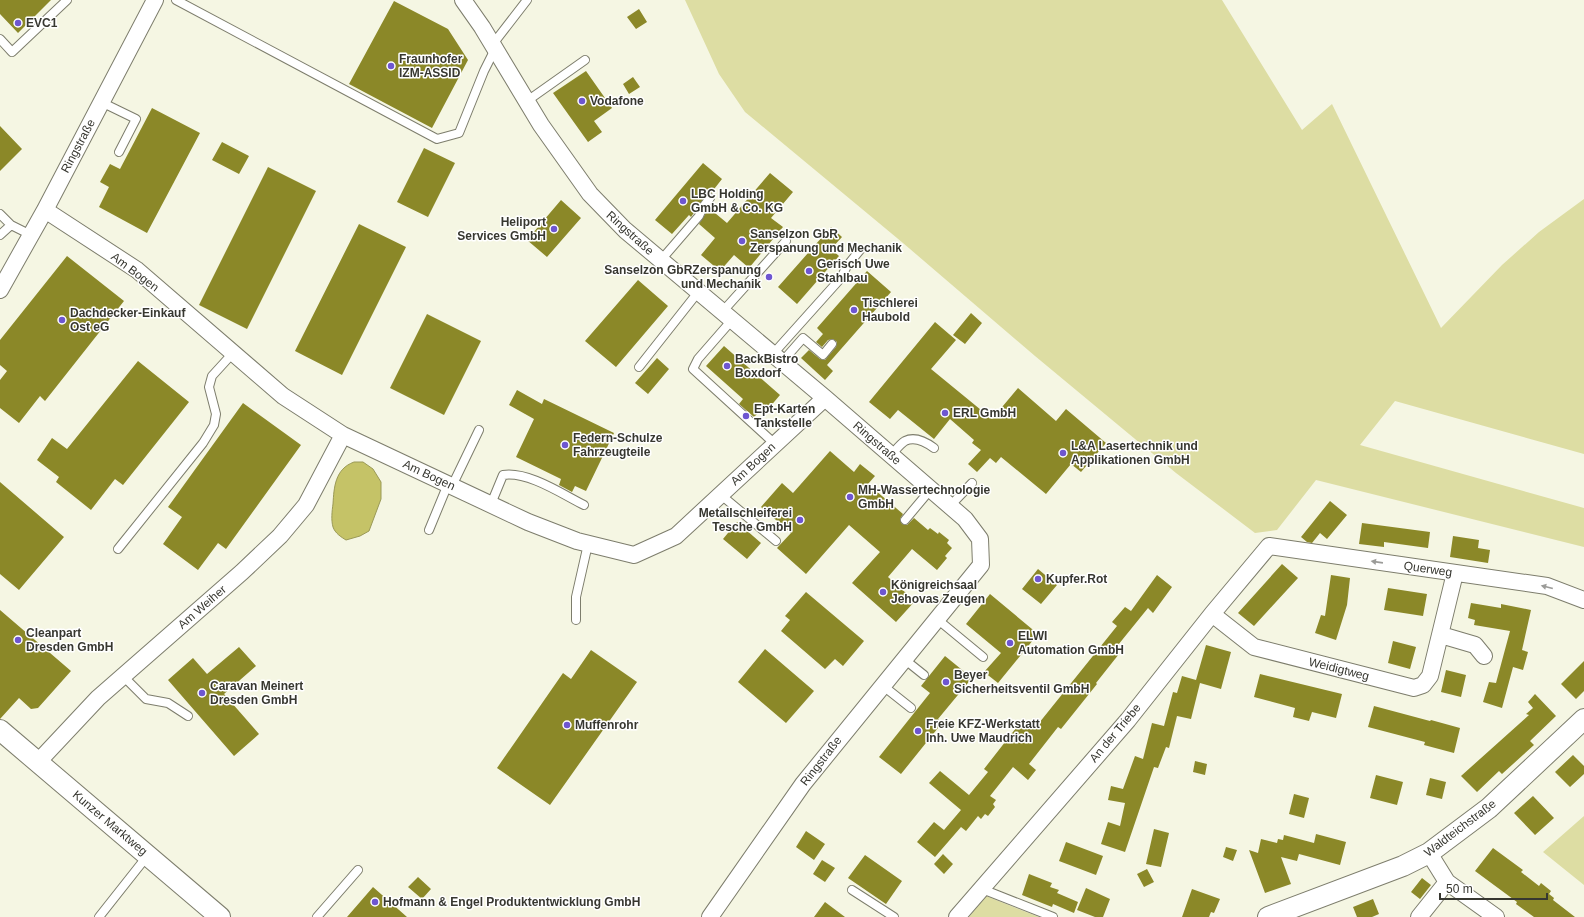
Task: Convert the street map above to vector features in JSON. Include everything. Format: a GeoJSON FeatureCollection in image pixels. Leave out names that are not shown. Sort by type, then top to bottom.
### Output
{"type":"FeatureCollection","features":[{"type":"Feature","properties":{"kind":"street","name":"Ringstraße"},"geometry":{"type":"LineString","coordinates":[[0,290],[45,210],[155,0]]}},
{"type":"Feature","properties":{"kind":"street","name":"Ringstraße"},"geometry":{"type":"LineString","coordinates":[[464,0],[494,46],[541,125],[590,194],[625,230],[825,398],[965,519],[980,539],[980,565],[803,784],[710,917]]}},
{"type":"Feature","properties":{"kind":"street","name":"Am Bogen"},"geometry":{"type":"LineString","coordinates":[[45,210],[137,270],[283,396],[343,434],[528,522],[576,541],[588,544],[634,554],[676,536],[825,398]]}},
{"type":"Feature","properties":{"kind":"street","name":"Am Weiher"},"geometry":{"type":"LineString","coordinates":[[38,762],[98,698],[242,572],[280,536],[306,505],[343,434]]}},
{"type":"Feature","properties":{"kind":"street","name":"Querweg"},"geometry":{"type":"LineString","coordinates":[[1269,546],[1547,586],[1584,600]]}},
{"type":"Feature","properties":{"kind":"street","name":"An der Triebe"},"geometry":{"type":"LineString","coordinates":[[958,917],[1128,720],[1212,614],[1269,546]]}},
{"type":"Feature","properties":{"kind":"street","name":"Weidigtweg"},"geometry":{"type":"LineString","coordinates":[[1212,614],[1254,647],[1414,688],[1423,685],[1430,676],[1455,573]]}},
{"type":"Feature","properties":{"kind":"street"},"geometry":{"type":"LineString","coordinates":[[1441,635],[1475,645],[1484,656]]}},
{"type":"Feature","properties":{"kind":"street","name":"Waldteichstraße"},"geometry":{"type":"LineString","coordinates":[[1268,917],[1403,866],[1429,853],[1489,808],[1584,719]]}},
{"type":"Feature","properties":{"kind":"street","name":"Kunzer Marktweg"},"geometry":{"type":"LineString","coordinates":[[0,730],[220,917]]}},
{"type":"Feature","properties":{"kind":"street"},"geometry":{"type":"LineString","coordinates":[[1429,853],[1447,882],[1496,917]]}},
{"type":"Feature","properties":{"kind":"street"},"geometry":{"type":"LineString","coordinates":[[1419,917],[1447,882]]}},
{"type":"Feature","properties":{"kind":"lane"},"geometry":{"type":"LineString","coordinates":[[0,39],[12,52],[67,0]]}},
{"type":"Feature","properties":{"kind":"lane"},"geometry":{"type":"LineString","coordinates":[[176,0],[437,139],[459,133],[494,46],[527,0]]}},
{"type":"Feature","properties":{"kind":"lane"},"geometry":{"type":"LineString","coordinates":[[527,101],[585,60]]}},
{"type":"Feature","properties":{"kind":"lane"},"geometry":{"type":"LineString","coordinates":[[102,102],[136,119],[119,152]]}},
{"type":"Feature","properties":{"kind":"lane"},"geometry":{"type":"LineString","coordinates":[[661,260],[699,216],[703,207],[710,198]]}},
{"type":"Feature","properties":{"kind":"lane"},"geometry":{"type":"LineString","coordinates":[[0,214],[10,225],[31,235]]}},
{"type":"Feature","properties":{"kind":"lane"},"geometry":{"type":"LineString","coordinates":[[0,235],[10,225]]}},
{"type":"Feature","properties":{"kind":"lane"},"geometry":{"type":"LineString","coordinates":[[776,444],[693,369],[698,359],[728,316],[786,241]]}},
{"type":"Feature","properties":{"kind":"lane"},"geometry":{"type":"LineString","coordinates":[[777,359],[841,278],[847,266],[860,250]]}},
{"type":"Feature","properties":{"kind":"lane"},"geometry":{"type":"LineString","coordinates":[[639,367],[699,291]]}},
{"type":"Feature","properties":{"kind":"lane"},"geometry":{"type":"LineString","coordinates":[[777,359],[804,338],[823,355],[832,344]]}},
{"type":"Feature","properties":{"kind":"lane"},"geometry":{"type":"LineString","coordinates":[[118,549],[203,443],[214,425],[216,414],[209,387],[212,376],[233,353]]}},
{"type":"Feature","properties":{"kind":"lane"},"geometry":{"type":"LineString","coordinates":[[429,530],[450,485],[479,430]]}},
{"type":"Feature","properties":{"kind":"lane"},"geometry":{"type":"LineString","coordinates":[[891,455],[904,441],[910,440],[924,441],[934,448]]}},
{"type":"Feature","properties":{"kind":"lane"},"geometry":{"type":"LineString","coordinates":[[491,504],[503,475],[512,474],[542,484],[584,505]]}},
{"type":"Feature","properties":{"kind":"lane"},"geometry":{"type":"LineString","coordinates":[[950,506],[972,483]]}},
{"type":"Feature","properties":{"kind":"lane"},"geometry":{"type":"LineString","coordinates":[[905,520],[931,489]]}},
{"type":"Feature","properties":{"kind":"lane"},"geometry":{"type":"LineString","coordinates":[[720,495],[776,541]]}},
{"type":"Feature","properties":{"kind":"lane"},"geometry":{"type":"LineString","coordinates":[[576,620],[576,597],[588,544]]}},
{"type":"Feature","properties":{"kind":"lane"},"geometry":{"type":"LineString","coordinates":[[937,619],[983,657]]}},
{"type":"Feature","properties":{"kind":"lane"},"geometry":{"type":"LineString","coordinates":[[904,659],[924,675]]}},
{"type":"Feature","properties":{"kind":"lane"},"geometry":{"type":"LineString","coordinates":[[123,676],[146,699],[168,703],[188,716]]}},
{"type":"Feature","properties":{"kind":"lane"},"geometry":{"type":"LineString","coordinates":[[882,685],[911,708]]}},
{"type":"Feature","properties":{"kind":"lane"},"geometry":{"type":"LineString","coordinates":[[99,917],[148,856]]}},
{"type":"Feature","properties":{"kind":"lane"},"geometry":{"type":"LineString","coordinates":[[317,917],[358,870]]}},
{"type":"Feature","properties":{"kind":"lane"},"geometry":{"type":"LineString","coordinates":[[982,888],[1053,917]]}},
{"type":"Feature","properties":{"kind":"lane"},"geometry":{"type":"LineString","coordinates":[[852,890],[894,917]]}},
{"type":"Feature","properties":{"kind":"green space"},"geometry":{"type":"Polygon","coordinates":[[[685,0],[1222,0],[1302,130],[1332,104],[1441,328],[1502,265],[1539,232],[1584,199],[1584,454],[1395,401],[1360,445],[1584,508],[1584,547],[1316,480],[1277,530],[1255,533],[1176,473],[745,112],[719,74],[685,0]]]}},
{"type":"Feature","properties":{"kind":"green space"},"geometry":{"type":"Polygon","coordinates":[[[1584,816],[1584,885],[1543,852],[1584,816]]]}},
{"type":"Feature","properties":{"kind":"green space"},"geometry":{"type":"Polygon","coordinates":[[[986,896],[1039,917],[969,917],[986,896]]]}},
{"type":"Feature","properties":{"kind":"shaded area"},"geometry":{"type":"Polygon","coordinates":[[[354,462],[363,462],[373,469],[381,482],[381,499],[369,531],[360,536],[346,540],[337,533],[333,527],[332,516],[334,491],[339,474],[348,465],[354,462]]]}},
{"type":"Feature","properties":{"kind":"building","name":"EVC1"},"geometry":{"type":"Polygon","coordinates":[[[0,0],[51,0],[18,33],[0,14],[0,0]]]}},
{"type":"Feature","properties":{"kind":"building","name":"Fraunhofer IZM-ASSID"},"geometry":{"type":"Polygon","coordinates":[[[394,1],[448,29],[468,60],[432,128],[349,84],[394,1]]]}},
{"type":"Feature","properties":{"kind":"building"},"geometry":{"type":"Polygon","coordinates":[[[639,9],[647,22],[636,29],[627,17],[639,9]]]}},
{"type":"Feature","properties":{"kind":"building","name":"Vodafone"},"geometry":{"type":"Polygon","coordinates":[[[586,71],[612,108],[594,121],[602,132],[588,142],[553,93],[586,71]]]}},
{"type":"Feature","properties":{"kind":"building"},"geometry":{"type":"Polygon","coordinates":[[[633,77],[640,87],[629,94],[623,84],[633,77]]]}},
{"type":"Feature","properties":{"kind":"building"},"geometry":{"type":"Polygon","coordinates":[[[152,108],[200,133],[147,233],[99,207],[109,187],[100,182],[110,164],[120,169],[152,108]]]}},
{"type":"Feature","properties":{"kind":"building"},"geometry":{"type":"Polygon","coordinates":[[[0,126],[22,149],[0,171],[0,126]]]}},
{"type":"Feature","properties":{"kind":"building"},"geometry":{"type":"Polygon","coordinates":[[[222,142],[249,156],[239,174],[212,160],[222,142]]]}},
{"type":"Feature","properties":{"kind":"building"},"geometry":{"type":"Polygon","coordinates":[[[424,148],[455,163],[428,217],[397,202],[424,148]]]}},
{"type":"Feature","properties":{"kind":"building","name":"LBC Holding GmbH & Co. KG"},"geometry":{"type":"Polygon","coordinates":[[[703,163],[722,179],[711,193],[706,195],[691,217],[689,215],[672,234],[655,220],[703,163]]]}},
{"type":"Feature","properties":{"kind":"building"},"geometry":{"type":"Polygon","coordinates":[[[268,167],[316,191],[247,329],[199,305],[268,167]]]}},
{"type":"Feature","properties":{"kind":"building","name":"Sanselzon GbR Zerspanung und Mechanik"},"geometry":{"type":"Polygon","coordinates":[[[770,173],[793,192],[771,218],[783,227],[749,268],[734,255],[720,271],[701,255],[715,238],[699,224],[709,208],[727,223],[770,173]]]}},
{"type":"Feature","properties":{"kind":"building","name":"Heliport Services GmbH"},"geometry":{"type":"Polygon","coordinates":[[[561,200],[581,218],[547,257],[527,240],[561,200]]]}},
{"type":"Feature","properties":{"kind":"building"},"geometry":{"type":"Polygon","coordinates":[[[359,224],[406,247],[342,375],[295,351],[359,224]]]}},
{"type":"Feature","properties":{"kind":"building","name":"Gerisch Uwe Stahlbau"},"geometry":{"type":"Polygon","coordinates":[[[831,227],[842,237],[831,249],[839,256],[797,304],[778,287],[831,227]]]}},
{"type":"Feature","properties":{"kind":"building","name":"Dachdecker-Einkauf Ost eG"},"geometry":{"type":"Polygon","coordinates":[[[67,256],[124,301],[45,401],[40,396],[19,423],[0,408],[0,380],[7,371],[0,365],[0,340],[67,256]]]}},
{"type":"Feature","properties":{"kind":"building","name":"Tischlerei Haubold"},"geometry":{"type":"Polygon","coordinates":[[[867,271],[891,292],[827,365],[833,371],[825,380],[801,358],[809,350],[820,359],[825,360],[836,347],[837,342],[833,339],[828,340],[822,347],[816,342],[823,334],[817,328],[867,271]]]}},
{"type":"Feature","properties":{"kind":"building"},"geometry":{"type":"Polygon","coordinates":[[[638,280],[668,306],[616,367],[585,341],[638,280]]]}},
{"type":"Feature","properties":{"kind":"building"},"geometry":{"type":"Polygon","coordinates":[[[971,313],[982,323],[965,344],[953,335],[971,313]]]}},
{"type":"Feature","properties":{"kind":"building"},"geometry":{"type":"Polygon","coordinates":[[[427,314],[481,341],[444,415],[390,388],[427,314]]]}},
{"type":"Feature","properties":{"kind":"building"},"geometry":{"type":"Polygon","coordinates":[[[935,322],[956,340],[931,369],[992,419],[1018,388],[1056,421],[1066,409],[1106,443],[1081,472],[1071,464],[1046,494],[1001,457],[996,463],[990,458],[977,472],[968,464],[981,450],[972,443],[974,440],[950,419],[934,439],[898,410],[890,419],[869,402],[935,322]]]}},
{"type":"Feature","properties":{"kind":"building"},"geometry":{"type":"Polygon","coordinates":[[[724,346],[780,395],[763,415],[759,412],[754,417],[739,404],[743,399],[706,366],[724,346]]]}},
{"type":"Feature","properties":{"kind":"building"},"geometry":{"type":"Polygon","coordinates":[[[657,358],[669,369],[648,394],[635,383],[657,358]]]}},
{"type":"Feature","properties":{"kind":"building"},"geometry":{"type":"Polygon","coordinates":[[[138,361],[189,402],[123,485],[115,479],[91,510],[56,482],[59,477],[37,460],[52,438],[67,449],[138,361]]]}},
{"type":"Feature","properties":{"kind":"building","name":"Federn-Schulze Fahrzeugteile"},"geometry":{"type":"Polygon","coordinates":[[[517,390],[542,404],[544,399],[614,433],[586,491],[575,486],[572,492],[559,485],[561,479],[516,457],[534,419],[509,405],[517,390]]]}},
{"type":"Feature","properties":{"kind":"building"},"geometry":{"type":"Polygon","coordinates":[[[243,403],[301,445],[226,549],[218,543],[198,570],[163,544],[182,517],[168,507],[243,403]]]}},
{"type":"Feature","properties":{"kind":"building"},"geometry":{"type":"Polygon","coordinates":[[[830,451],[854,472],[860,464],[875,476],[868,484],[903,514],[900,519],[902,524],[907,525],[914,518],[928,530],[930,528],[938,534],[939,532],[949,540],[947,543],[952,548],[945,556],[947,558],[937,570],[912,549],[888,577],[915,601],[896,622],[852,583],[880,552],[849,525],[806,574],[777,548],[791,533],[761,507],[782,483],[793,493],[830,451]]]}},
{"type":"Feature","properties":{"kind":"building"},"geometry":{"type":"Polygon","coordinates":[[[0,482],[64,537],[19,590],[0,574],[0,482]]]}},
{"type":"Feature","properties":{"kind":"building"},"geometry":{"type":"Polygon","coordinates":[[[1330,501],[1347,515],[1327,539],[1320,533],[1312,543],[1307,542],[1301,537],[1330,501]]]}},
{"type":"Feature","properties":{"kind":"building"},"geometry":{"type":"Polygon","coordinates":[[[737,522],[761,543],[747,559],[723,539],[737,522]]]}},
{"type":"Feature","properties":{"kind":"building"},"geometry":{"type":"Polygon","coordinates":[[[1362,523],[1430,532],[1428,548],[1384,542],[1384,547],[1359,544],[1362,523]]]}},
{"type":"Feature","properties":{"kind":"building"},"geometry":{"type":"Polygon","coordinates":[[[1453,536],[1479,540],[1478,548],[1490,550],[1488,563],[1450,557],[1453,536]]]}},
{"type":"Feature","properties":{"kind":"building"},"geometry":{"type":"Polygon","coordinates":[[[1282,564],[1298,578],[1254,626],[1238,613],[1282,564]]]}},
{"type":"Feature","properties":{"kind":"building"},"geometry":{"type":"Polygon","coordinates":[[[1038,569],[1057,585],[1041,604],[1022,589],[1038,569]]]}},
{"type":"Feature","properties":{"kind":"building"},"geometry":{"type":"Polygon","coordinates":[[[1157,575],[1172,587],[1153,613],[1148,608],[1114,650],[1119,654],[1096,683],[1097,684],[1061,729],[1058,727],[1029,764],[1036,770],[1028,780],[1013,767],[990,796],[996,800],[993,804],[995,807],[988,816],[985,814],[981,819],[978,816],[966,831],[961,827],[935,857],[917,842],[934,822],[944,830],[961,810],[929,783],[940,771],[969,795],[988,772],[984,769],[1023,719],[1035,728],[1117,626],[1112,622],[1125,607],[1131,611],[1157,575]]]}},
{"type":"Feature","properties":{"kind":"building"},"geometry":{"type":"Polygon","coordinates":[[[1331,575],[1350,578],[1347,605],[1336,640],[1315,633],[1321,615],[1325,616],[1331,575]]]}},
{"type":"Feature","properties":{"kind":"building"},"geometry":{"type":"Polygon","coordinates":[[[1388,588],[1427,594],[1423,616],[1384,610],[1388,588]]]}},
{"type":"Feature","properties":{"kind":"building"},"geometry":{"type":"Polygon","coordinates":[[[806,592],[864,641],[843,666],[835,659],[825,669],[781,631],[790,620],[785,616],[806,592]]]}},
{"type":"Feature","properties":{"kind":"building","name":"ELWI Automation GmbH"},"geometry":{"type":"Polygon","coordinates":[[[990,594],[1038,634],[998,683],[984,672],[1001,653],[966,624],[990,594]]]}},
{"type":"Feature","properties":{"kind":"building"},"geometry":{"type":"Polygon","coordinates":[[[1471,603],[1501,608],[1501,604],[1531,610],[1522,650],[1528,652],[1523,670],[1513,667],[1502,708],[1483,702],[1489,682],[1496,683],[1510,631],[1474,625],[1475,620],[1468,618],[1471,603]]]}},
{"type":"Feature","properties":{"kind":"building","name":"Cleanpart Dresden GmbH"},"geometry":{"type":"Polygon","coordinates":[[[0,610],[71,671],[38,708],[31,709],[19,698],[0,719],[0,610]]]}},
{"type":"Feature","properties":{"kind":"building"},"geometry":{"type":"Polygon","coordinates":[[[1393,641],[1416,647],[1410,669],[1388,663],[1393,641]]]}},
{"type":"Feature","properties":{"kind":"building"},"geometry":{"type":"Polygon","coordinates":[[[1206,645],[1231,652],[1221,689],[1200,683],[1191,719],[1177,716],[1169,748],[1166,747],[1158,768],[1154,767],[1125,852],[1101,844],[1108,822],[1120,826],[1125,803],[1108,800],[1111,786],[1123,789],[1135,756],[1143,759],[1152,723],[1164,726],[1173,692],[1177,693],[1182,676],[1196,680],[1206,645]]]}},
{"type":"Feature","properties":{"kind":"building"},"geometry":{"type":"Polygon","coordinates":[[[239,647],[256,666],[224,694],[259,734],[234,756],[168,680],[193,658],[207,674],[239,647]]]}},
{"type":"Feature","properties":{"kind":"building"},"geometry":{"type":"Polygon","coordinates":[[[765,649],[814,691],[786,723],[738,682],[765,649]]]}},
{"type":"Feature","properties":{"kind":"building","name":"Muffenrohr"},"geometry":{"type":"Polygon","coordinates":[[[591,650],[637,682],[550,805],[497,768],[563,673],[571,679],[591,650]]]}},
{"type":"Feature","properties":{"kind":"building"},"geometry":{"type":"Polygon","coordinates":[[[945,656],[972,678],[938,719],[942,723],[901,774],[879,757],[930,693],[921,686],[945,656]]]}},
{"type":"Feature","properties":{"kind":"building"},"geometry":{"type":"Polygon","coordinates":[[[1584,661],[1584,691],[1576,699],[1561,684],[1584,661]]]}},
{"type":"Feature","properties":{"kind":"building"},"geometry":{"type":"Polygon","coordinates":[[[1446,670],[1466,675],[1461,697],[1441,692],[1446,670]]]}},
{"type":"Feature","properties":{"kind":"building"},"geometry":{"type":"Polygon","coordinates":[[[1260,674],[1342,694],[1336,718],[1312,712],[1309,721],[1293,717],[1295,708],[1254,697],[1260,674]]]}},
{"type":"Feature","properties":{"kind":"building"},"geometry":{"type":"Polygon","coordinates":[[[1535,694],[1556,716],[1530,741],[1534,745],[1502,774],[1499,771],[1477,792],[1461,776],[1529,715],[1526,714],[1533,708],[1528,702],[1535,694]]]}},
{"type":"Feature","properties":{"kind":"building"},"geometry":{"type":"Polygon","coordinates":[[[1374,706],[1460,728],[1454,753],[1424,745],[1425,742],[1368,727],[1374,706]]]}},
{"type":"Feature","properties":{"kind":"building"},"geometry":{"type":"Polygon","coordinates":[[[1573,755],[1584,766],[1584,774],[1570,787],[1555,772],[1573,755]]]}},
{"type":"Feature","properties":{"kind":"building"},"geometry":{"type":"Polygon","coordinates":[[[1195,761],[1207,764],[1205,775],[1193,772],[1195,761]]]}},
{"type":"Feature","properties":{"kind":"building"},"geometry":{"type":"Polygon","coordinates":[[[1376,775],[1403,782],[1397,805],[1370,798],[1376,775]]]}},
{"type":"Feature","properties":{"kind":"building"},"geometry":{"type":"Polygon","coordinates":[[[1430,778],[1446,782],[1442,799],[1426,795],[1430,778]]]}},
{"type":"Feature","properties":{"kind":"building"},"geometry":{"type":"Polygon","coordinates":[[[1294,794],[1309,798],[1304,818],[1289,814],[1294,794]]]}},
{"type":"Feature","properties":{"kind":"building"},"geometry":{"type":"Polygon","coordinates":[[[1533,796],[1554,818],[1535,835],[1514,813],[1533,796]]]}},
{"type":"Feature","properties":{"kind":"building"},"geometry":{"type":"Polygon","coordinates":[[[1154,829],[1169,833],[1161,867],[1146,864],[1154,829]]]}},
{"type":"Feature","properties":{"kind":"building"},"geometry":{"type":"Polygon","coordinates":[[[806,831],[825,844],[814,860],[796,847],[806,831]]]}},
{"type":"Feature","properties":{"kind":"building"},"geometry":{"type":"Polygon","coordinates":[[[1316,834],[1346,842],[1340,865],[1299,854],[1297,861],[1281,857],[1291,884],[1265,893],[1249,850],[1258,853],[1261,839],[1277,843],[1278,839],[1283,840],[1284,835],[1314,843],[1316,834]]]}},
{"type":"Feature","properties":{"kind":"building"},"geometry":{"type":"Polygon","coordinates":[[[1066,842],[1103,856],[1096,875],[1059,861],[1066,842]]]}},
{"type":"Feature","properties":{"kind":"building"},"geometry":{"type":"Polygon","coordinates":[[[1226,847],[1237,850],[1233,861],[1223,857],[1226,847]]]}},
{"type":"Feature","properties":{"kind":"building"},"geometry":{"type":"Polygon","coordinates":[[[1493,848],[1523,870],[1521,872],[1539,886],[1541,883],[1551,891],[1549,894],[1554,898],[1553,900],[1575,917],[1534,917],[1516,904],[1517,902],[1475,871],[1493,848]]]}},
{"type":"Feature","properties":{"kind":"building"},"geometry":{"type":"Polygon","coordinates":[[[943,854],[953,864],[944,874],[934,864],[943,854]]]}},
{"type":"Feature","properties":{"kind":"building"},"geometry":{"type":"Polygon","coordinates":[[[865,855],[902,881],[886,904],[848,878],[865,855]]]}},
{"type":"Feature","properties":{"kind":"building"},"geometry":{"type":"Polygon","coordinates":[[[822,860],[835,868],[825,882],[813,874],[822,860]]]}},
{"type":"Feature","properties":{"kind":"building"},"geometry":{"type":"Polygon","coordinates":[[[1147,869],[1154,882],[1144,887],[1137,874],[1147,869]]]}},
{"type":"Feature","properties":{"kind":"building"},"geometry":{"type":"Polygon","coordinates":[[[1029,874],[1052,883],[1050,887],[1059,890],[1057,893],[1078,902],[1074,913],[1053,904],[1052,907],[1022,895],[1029,874]]]}},
{"type":"Feature","properties":{"kind":"building"},"geometry":{"type":"Polygon","coordinates":[[[418,877],[431,889],[422,899],[408,887],[418,877]]]}},
{"type":"Feature","properties":{"kind":"building"},"geometry":{"type":"Polygon","coordinates":[[[1422,878],[1431,885],[1420,899],[1411,892],[1422,878]]]}},
{"type":"Feature","properties":{"kind":"building","name":"Hofmann & Engel Produktentwicklung GmbH"},"geometry":{"type":"Polygon","coordinates":[[[373,887],[407,917],[347,917],[373,887]]]}},
{"type":"Feature","properties":{"kind":"building"},"geometry":{"type":"Polygon","coordinates":[[[1086,888],[1110,899],[1103,917],[1095,917],[1077,910],[1086,888]]]}},
{"type":"Feature","properties":{"kind":"building"},"geometry":{"type":"Polygon","coordinates":[[[1192,889],[1220,899],[1214,913],[1211,912],[1209,917],[1182,917],[1192,889]]]}},
{"type":"Feature","properties":{"kind":"building"},"geometry":{"type":"Polygon","coordinates":[[[1373,899],[1379,914],[1372,917],[1357,917],[1353,907],[1373,899]]]}},
{"type":"Feature","properties":{"kind":"building"},"geometry":{"type":"Polygon","coordinates":[[[825,902],[845,917],[814,917],[825,902]]]}},
{"type":"Feature","properties":{"kind":"place","name":"EVC1"},"geometry":{"type":"Point","coordinates":[18,23]}},
{"type":"Feature","properties":{"kind":"place","name":"Fraunhofer IZM-ASSID"},"geometry":{"type":"Point","coordinates":[391,66]}},
{"type":"Feature","properties":{"kind":"place","name":"Vodafone"},"geometry":{"type":"Point","coordinates":[582,101]}},
{"type":"Feature","properties":{"kind":"place","name":"LBC Holding GmbH & Co. KG"},"geometry":{"type":"Point","coordinates":[683,201]}},
{"type":"Feature","properties":{"kind":"place","name":"Heliport Services GmbH"},"geometry":{"type":"Point","coordinates":[554,229]}},
{"type":"Feature","properties":{"kind":"place","name":"Sanselzon GbR Zerspanung und Mechanik"},"geometry":{"type":"Point","coordinates":[742,241]}},
{"type":"Feature","properties":{"kind":"place","name":"Gerisch Uwe Stahlbau"},"geometry":{"type":"Point","coordinates":[809,271]}},
{"type":"Feature","properties":{"kind":"place","name":"Sanselzon GbRZerspanung und Mechanik"},"geometry":{"type":"Point","coordinates":[769,277]}},
{"type":"Feature","properties":{"kind":"place","name":"Tischlerei Haubold"},"geometry":{"type":"Point","coordinates":[854,310]}},
{"type":"Feature","properties":{"kind":"place","name":"Dachdecker-Einkauf Ost eG"},"geometry":{"type":"Point","coordinates":[62,320]}},
{"type":"Feature","properties":{"kind":"place","name":"BackBistro Boxdorf"},"geometry":{"type":"Point","coordinates":[727,366]}},
{"type":"Feature","properties":{"kind":"place","name":"ERL GmbH"},"geometry":{"type":"Point","coordinates":[945,413]}},
{"type":"Feature","properties":{"kind":"place","name":"Ept-Karten Tankstelle"},"geometry":{"type":"Point","coordinates":[746,416]}},
{"type":"Feature","properties":{"kind":"place","name":"Federn-Schulze Fahrzeugteile"},"geometry":{"type":"Point","coordinates":[565,445]}},
{"type":"Feature","properties":{"kind":"place","name":"L&A Lasertechnik und Applikationen GmbH"},"geometry":{"type":"Point","coordinates":[1063,453]}},
{"type":"Feature","properties":{"kind":"place","name":"MH-Wassertechnologie GmbH"},"geometry":{"type":"Point","coordinates":[850,497]}},
{"type":"Feature","properties":{"kind":"place","name":"Metallschleiferei Tesche GmbH"},"geometry":{"type":"Point","coordinates":[800,520]}},
{"type":"Feature","properties":{"kind":"place","name":"Kupfer.Rot"},"geometry":{"type":"Point","coordinates":[1038,579]}},
{"type":"Feature","properties":{"kind":"place","name":"Königreichsaal Jehovas Zeugen"},"geometry":{"type":"Point","coordinates":[883,592]}},
{"type":"Feature","properties":{"kind":"place","name":"Cleanpart Dresden GmbH"},"geometry":{"type":"Point","coordinates":[18,640]}},
{"type":"Feature","properties":{"kind":"place","name":"ELWI Automation GmbH"},"geometry":{"type":"Point","coordinates":[1010,643]}},
{"type":"Feature","properties":{"kind":"place","name":"Beyer Sicherheitsventil GmbH"},"geometry":{"type":"Point","coordinates":[946,682]}},
{"type":"Feature","properties":{"kind":"place","name":"Caravan Meinert Dresden GmbH"},"geometry":{"type":"Point","coordinates":[202,693]}},
{"type":"Feature","properties":{"kind":"place","name":"Muffenrohr"},"geometry":{"type":"Point","coordinates":[567,725]}},
{"type":"Feature","properties":{"kind":"place","name":"Freie KFZ-Werkstatt Inh. Uwe Maudrich"},"geometry":{"type":"Point","coordinates":[918,731]}},
{"type":"Feature","properties":{"kind":"place","name":"Hofmann & Engel Produktentwicklung GmbH"},"geometry":{"type":"Point","coordinates":[375,902]}}]}
